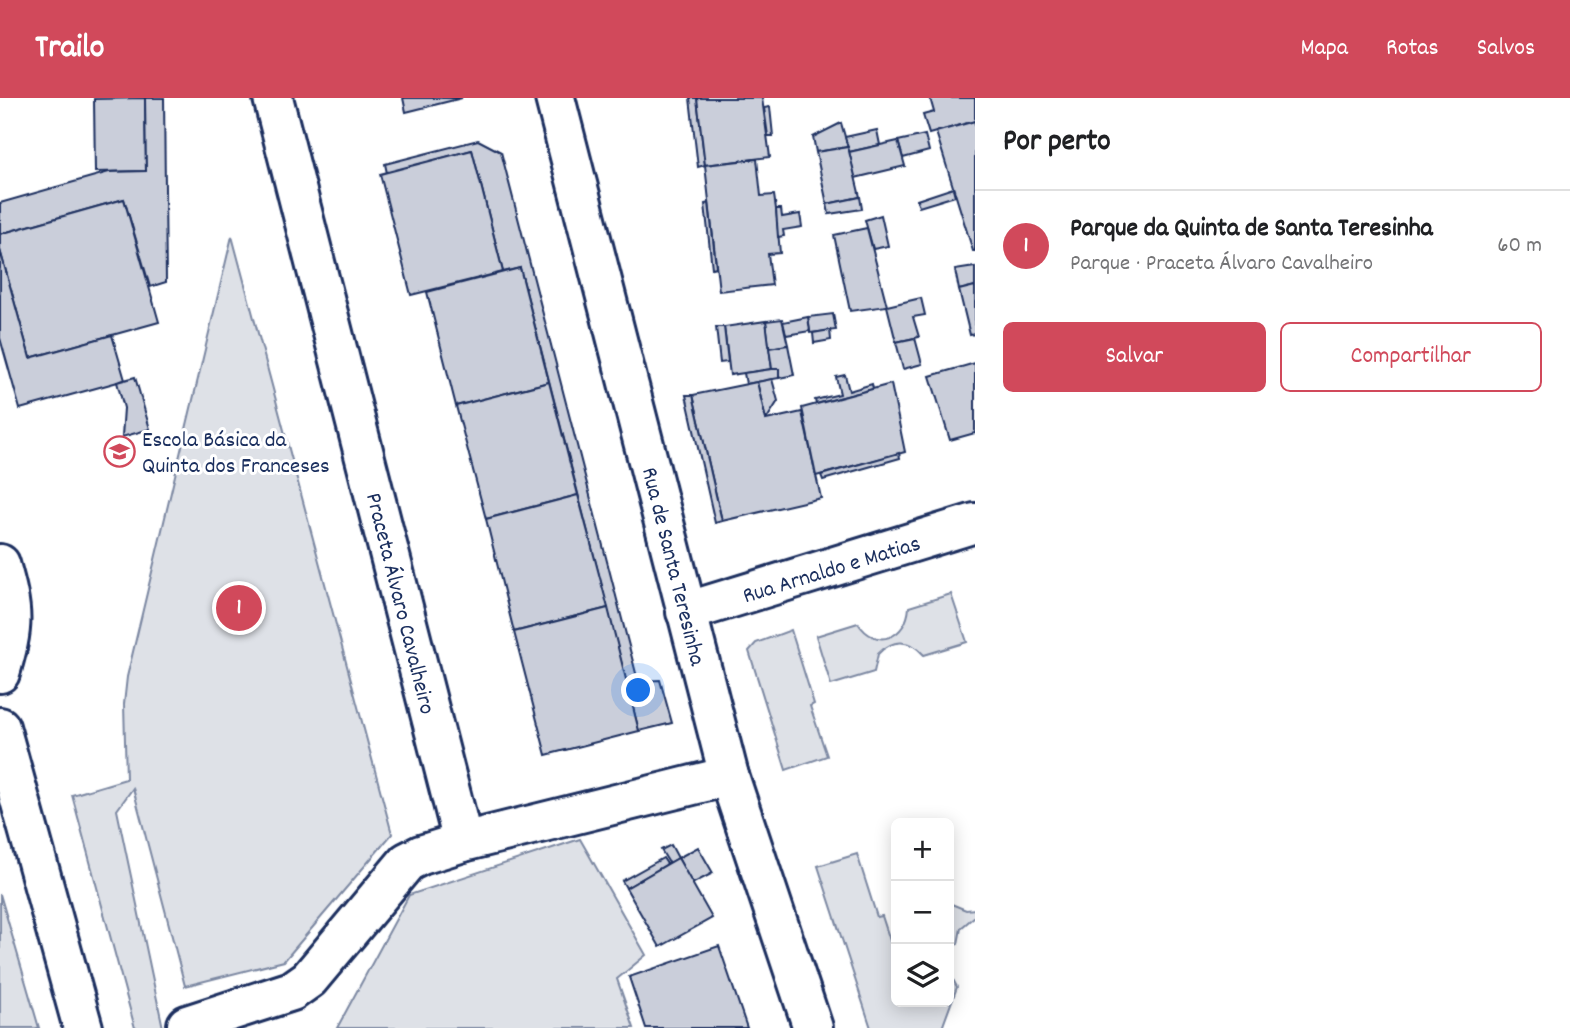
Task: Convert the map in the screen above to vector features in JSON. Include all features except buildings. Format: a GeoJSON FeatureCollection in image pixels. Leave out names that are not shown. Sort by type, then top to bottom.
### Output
{"type":"FeatureCollection","features":[{"type":"Feature","properties":{"kind":"street","name":"Praceta Álvaro Cavalheiro"},"geometry":{"type":"LineString","coordinates":[[273,98],[463,842]]}},
{"type":"Feature","properties":{"kind":"street","name":"Rua de Santa Teresinha"},"geometry":{"type":"LineString","coordinates":[[555,98],[729,776],[813,1028]]}},
{"type":"Feature","properties":{"kind":"street","name":"Rua Arnaldo e Matias"},"geometry":{"type":"LineString","coordinates":[[686,612],[975,523]]}},
{"type":"Feature","properties":{"kind":"street"},"geometry":{"type":"LineString","coordinates":[[0,564],[12,615],[11,636],[0,673]]}},
{"type":"Feature","properties":{"kind":"street"},"geometry":{"type":"LineString","coordinates":[[0,727],[83,1028]]}},
{"type":"Feature","properties":{"kind":"street"},"geometry":{"type":"LineString","coordinates":[[187,1025],[292,991],[309,979],[407,862],[421,855],[463,842],[729,776]]}},
{"type":"Feature","properties":{"kind":"shaded area"},"geometry":{"type":"Polygon","coordinates":[[[232,236],[392,834],[284,961],[185,986],[133,788],[117,810],[163,1028],[135,1028],[72,795],[126,779],[124,704],[127,677],[232,236]]]}},
{"type":"Feature","properties":{"kind":"shaded area"},"geometry":{"type":"Polygon","coordinates":[[[951,594],[967,642],[924,655],[907,643],[895,643],[878,654],[874,672],[831,685],[816,636],[858,623],[873,637],[890,637],[903,627],[909,607],[951,594]]]}},
{"type":"Feature","properties":{"kind":"shaded area"},"geometry":{"type":"Polygon","coordinates":[[[791,630],[814,704],[810,706],[827,756],[786,770],[749,651],[756,643],[791,630]]]}},
{"type":"Feature","properties":{"kind":"shaded area"},"geometry":{"type":"Polygon","coordinates":[[[580,839],[646,955],[617,979],[634,1028],[337,1028],[409,895],[580,839]]]}},
{"type":"Feature","properties":{"kind":"shaded area"},"geometry":{"type":"Polygon","coordinates":[[[857,854],[877,917],[882,916],[891,944],[891,1007],[950,1007],[942,1028],[871,1028],[818,866],[857,854]]]}},
{"type":"Feature","properties":{"kind":"shaded area"},"geometry":{"type":"Polygon","coordinates":[[[0,894],[39,1028],[0,1028],[0,894]]]}},
{"type":"Feature","properties":{"kind":"shaded area"},"geometry":{"type":"Polygon","coordinates":[[[954,905],[966,910],[975,909],[975,916],[961,928],[958,944],[954,945],[954,905]]]}},
{"type":"Feature","properties":{"kind":"place","name":"Escola Básica da Quinta dos Franceses"},"geometry":{"type":"Point","coordinates":[119,451]}},
{"type":"Feature","properties":{"kind":"place","name":"Parque da Quinta de Santa Teresinha"},"geometry":{"type":"Point","coordinates":[239,608]}}]}
